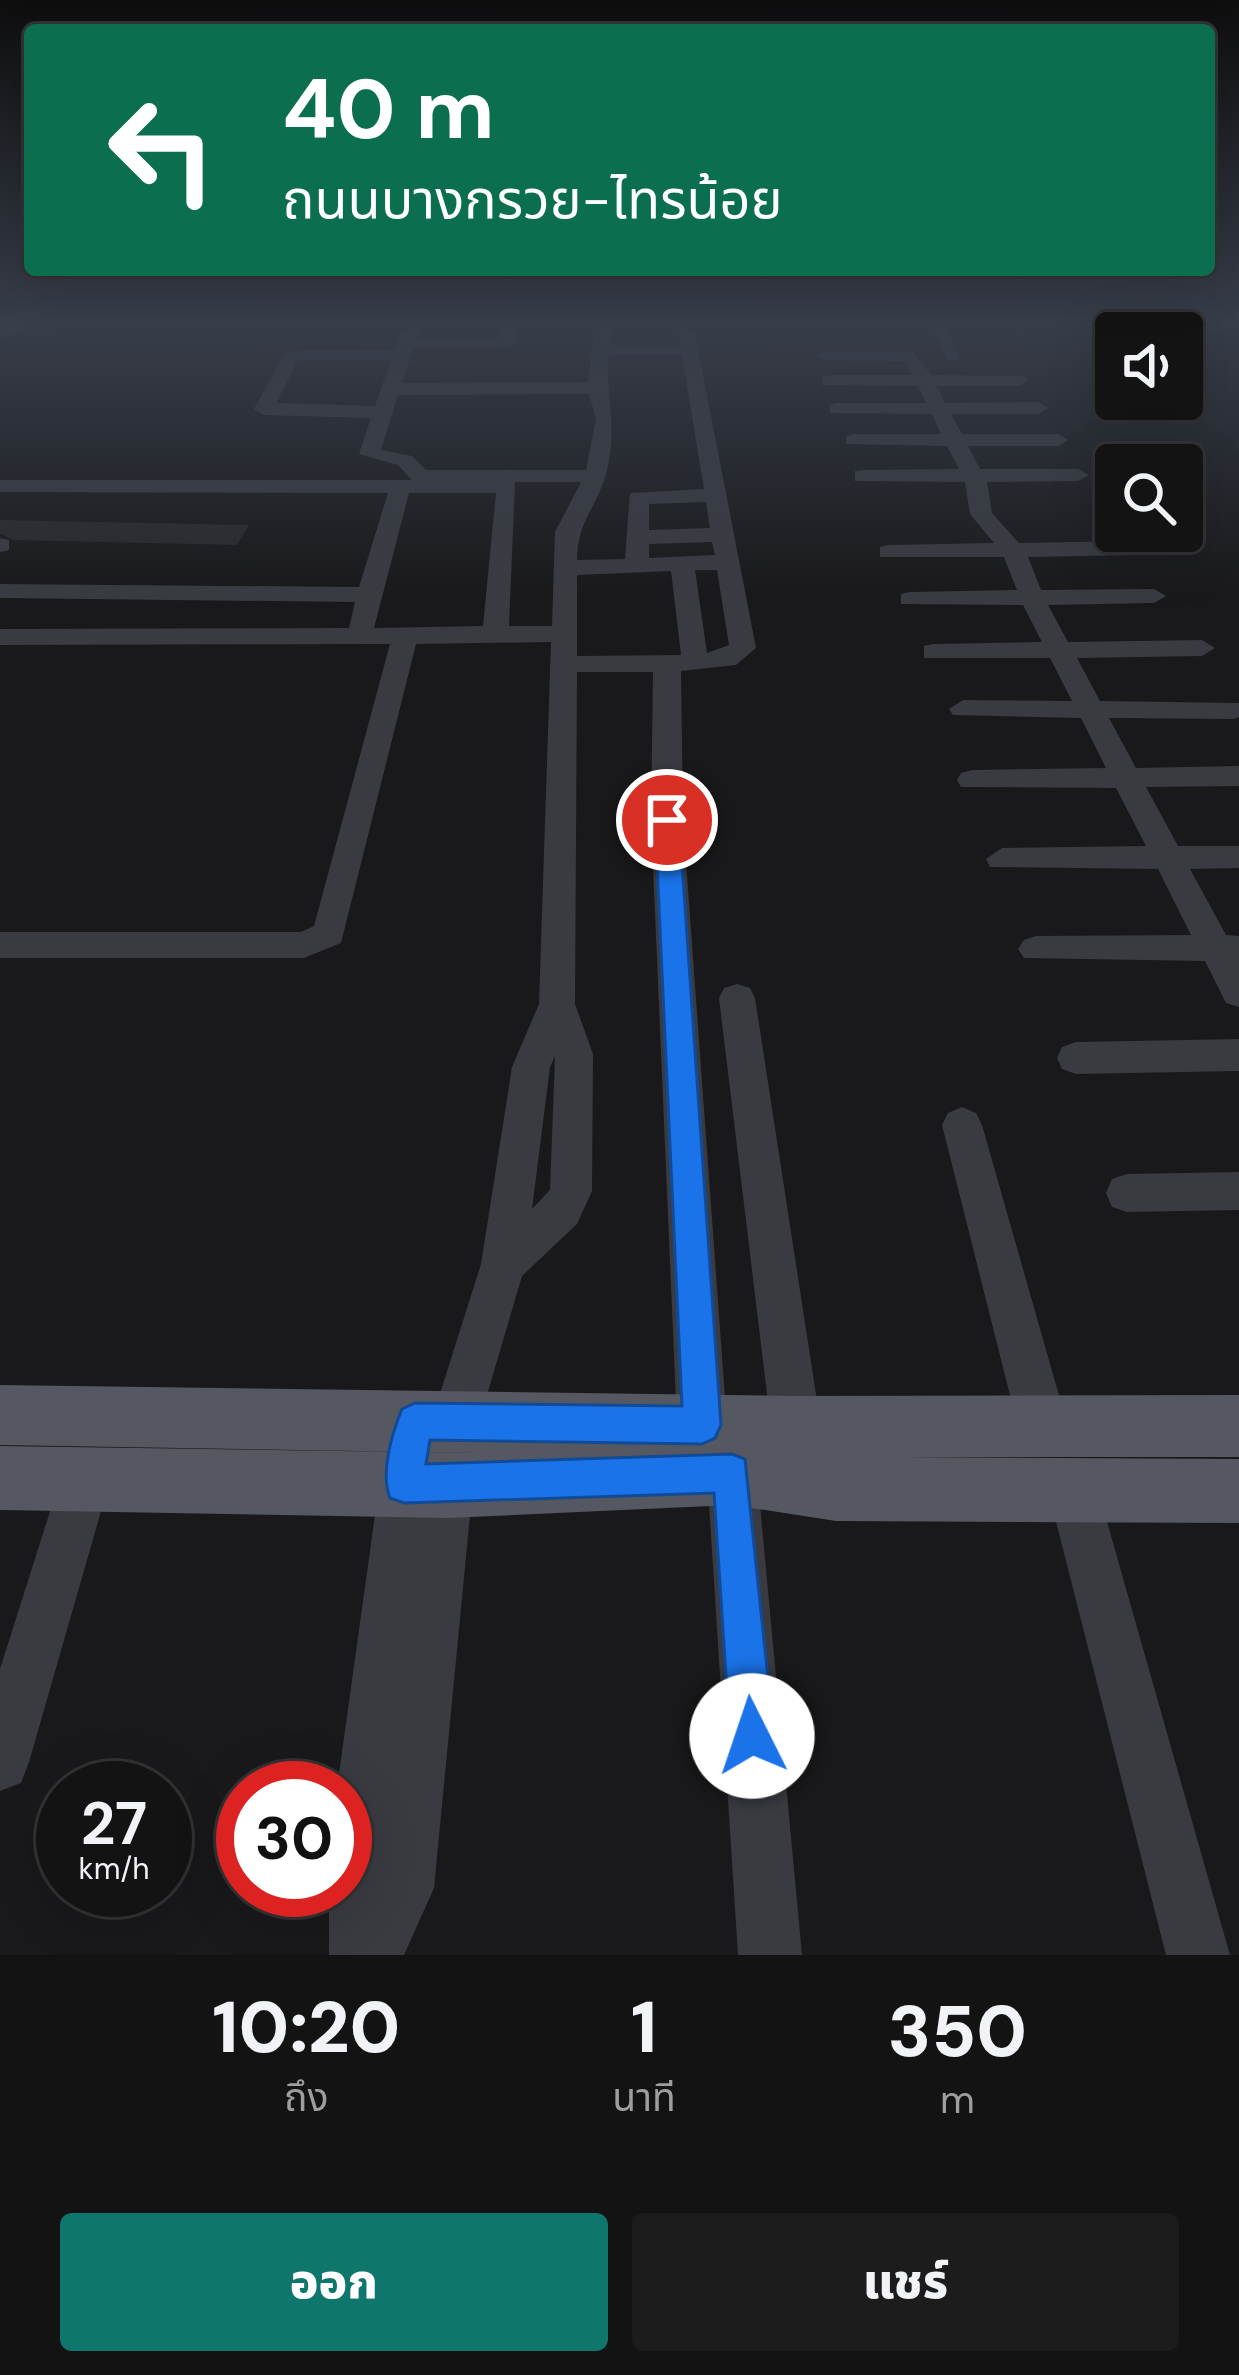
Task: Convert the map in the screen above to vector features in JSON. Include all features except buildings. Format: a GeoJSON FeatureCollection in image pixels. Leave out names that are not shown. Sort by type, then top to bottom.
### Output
{"type":"FeatureCollection","features":[{"type":"Feature","properties":{"kind":"main road"},"geometry":{"type":"LineString","coordinates":[[0,1415],[435,1422],[717,1449],[836,1489],[1239,1491]]}},
{"type":"Feature","properties":{"kind":"main road"},"geometry":{"type":"LineString","coordinates":[[0,1478],[426,1485],[717,1449],[796,1427],[1239,1426]]}},
{"type":"Feature","properties":{"kind":"street"},"geometry":{"type":"LineString","coordinates":[[382,414],[369,454],[405,460],[420,476],[595,476]]}},
{"type":"Feature","properties":{"kind":"street"},"geometry":{"type":"LineString","coordinates":[[361,1955],[360,1840],[435,1422],[503,1264],[531,1067],[556,1004],[566,532],[595,476],[605,414]]}},
{"type":"Feature","properties":{"kind":"street"},"geometry":{"type":"LineString","coordinates":[[0,637],[495,634],[564,649],[681,663],[727,659],[743,648],[698,414]]}},
{"type":"Feature","properties":{"kind":"street"},"geometry":{"type":"LineString","coordinates":[[944,414],[975,483],[981,514],[1008,543],[1032,598],[1169,858],[1227,948],[1239,993]]}},
{"type":"Feature","properties":{"kind":"street"},"geometry":{"type":"LineString","coordinates":[[853,440],[1058,440]]}},
{"type":"Feature","properties":{"kind":"street"},"geometry":{"type":"LineString","coordinates":[[862,476],[975,483],[1078,476]]}},
{"type":"Feature","properties":{"kind":"street"},"geometry":{"type":"LineString","coordinates":[[0,486],[498,487],[511,491],[495,634]]}},
{"type":"Feature","properties":{"kind":"street"},"geometry":{"type":"LineString","coordinates":[[360,635],[400,488]]}},
{"type":"Feature","properties":{"kind":"street"},"geometry":{"type":"LineString","coordinates":[[637,566],[638,498],[648,495],[722,527]]}},
{"type":"Feature","properties":{"kind":"street"},"geometry":{"type":"LineString","coordinates":[[636,526],[722,527]]}},
{"type":"Feature","properties":{"kind":"street"},"geometry":{"type":"LineString","coordinates":[[566,568],[682,564],[722,527]]}},
{"type":"Feature","properties":{"kind":"street"},"geometry":{"type":"LineString","coordinates":[[889,552],[1008,543],[1095,546]]}},
{"type":"Feature","properties":{"kind":"street"},"geometry":{"type":"LineString","coordinates":[[682,564],[681,663],[667,820],[717,1449],[770,1955]]}},
{"type":"Feature","properties":{"kind":"street"},"geometry":{"type":"LineString","coordinates":[[0,591],[370,595]]}},
{"type":"Feature","properties":{"kind":"street"},"geometry":{"type":"LineString","coordinates":[[910,598],[1154,596]]}},
{"type":"Feature","properties":{"kind":"street"},"geometry":{"type":"LineString","coordinates":[[0,946],[304,945],[329,934],[405,636]]}},
{"type":"Feature","properties":{"kind":"street"},"geometry":{"type":"LineString","coordinates":[[933,652],[1202,648]]}},
{"type":"Feature","properties":{"kind":"street"},"geometry":{"type":"LineString","coordinates":[[963,709],[1234,710]]}},
{"type":"Feature","properties":{"kind":"street"},"geometry":{"type":"LineString","coordinates":[[972,780],[1239,776]]}},
{"type":"Feature","properties":{"kind":"street"},"geometry":{"type":"LineString","coordinates":[[1002,859],[1239,857]]}},
{"type":"Feature","properties":{"kind":"street"},"geometry":{"type":"LineString","coordinates":[[1036,949],[1227,948]]}},
{"type":"Feature","properties":{"kind":"street"},"geometry":{"type":"LineString","coordinates":[[737,998],[796,1427]]}},
{"type":"Feature","properties":{"kind":"street"},"geometry":{"type":"LineString","coordinates":[[503,1264],[562,1210],[571,1191],[574,1054],[556,1004]]}},
{"type":"Feature","properties":{"kind":"street"},"geometry":{"type":"LineString","coordinates":[[1076,1058],[1239,1055]]}},
{"type":"Feature","properties":{"kind":"street"},"geometry":{"type":"LineString","coordinates":[[962,1125],[1043,1427]]}},
{"type":"Feature","properties":{"kind":"street"},"geometry":{"type":"LineString","coordinates":[[1127,1193],[1239,1191]]}},
{"type":"Feature","properties":{"kind":"street"},"geometry":{"type":"LineString","coordinates":[[0,1762],[85,1480]]}},
{"type":"Feature","properties":{"kind":"street"},"geometry":{"type":"LineString","coordinates":[[371,1955],[403,1888],[426,1485]]}},
{"type":"Feature","properties":{"kind":"street"},"geometry":{"type":"LineString","coordinates":[[1073,1490],[1198,1955]]}},
{"type":"Feature","properties":{"kind":"route"},"geometry":{"type":"LineString","coordinates":[[667,820],[692,1185],[702,1425],[415,1422],[404,1484],[732,1473],[752,1736]]}}]}
